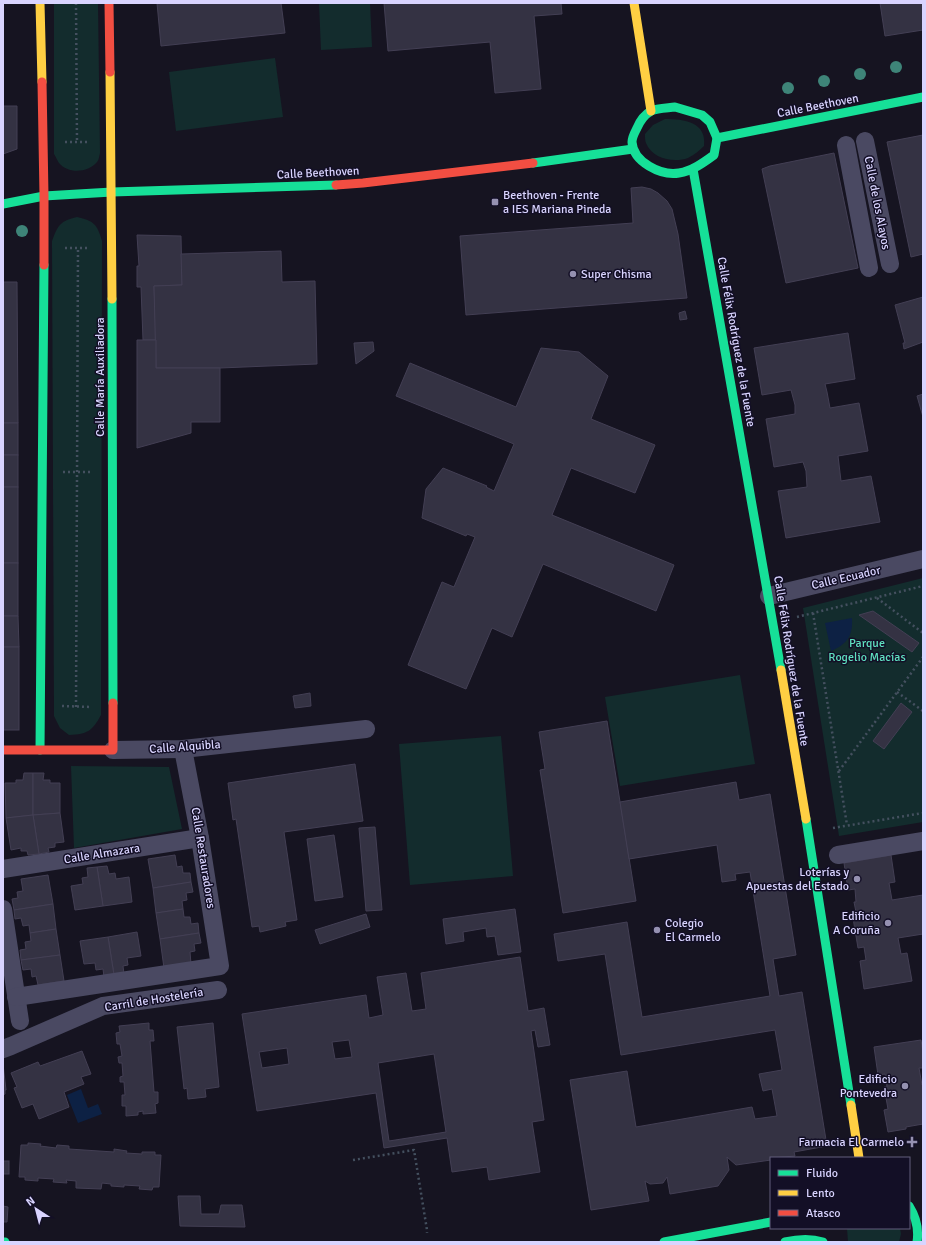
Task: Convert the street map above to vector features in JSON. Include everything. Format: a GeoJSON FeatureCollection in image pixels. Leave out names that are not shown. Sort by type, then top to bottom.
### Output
{"type":"FeatureCollection","features":[{"type":"Feature","properties":{"kind":"street"},"geometry":{"type":"LineString","coordinates":[[40,3],[44,196],[40,750]]}},
{"type":"Feature","properties":{"kind":"street","name":"Calle María Auxiliadora"},"geometry":{"type":"LineString","coordinates":[[109,3],[112,192],[113,750]]}},
{"type":"Feature","properties":{"kind":"street"},"geometry":{"type":"LineString","coordinates":[[634,3],[651,111]]}},
{"type":"Feature","properties":{"kind":"street","name":"Calle Beethoven"},"geometry":{"type":"LineString","coordinates":[[717,138],[923,97]]}},
{"type":"Feature","properties":{"kind":"street"},"geometry":{"type":"LineString","coordinates":[[675,107],[702,115],[710,122],[717,138],[714,155],[693,169],[678,173],[664,173],[649,166],[640,159],[634,149],[632,140],[641,119],[651,111],[675,107]]}},
{"type":"Feature","properties":{"kind":"street","name":"Calle de los Alayos"},"geometry":{"type":"LineString","coordinates":[[865,141],[890,264]]}},
{"type":"Feature","properties":{"kind":"street","name":"Calle de los Alayos"},"geometry":{"type":"LineString","coordinates":[[846,145],[869,268]]}},
{"type":"Feature","properties":{"kind":"street","name":"Calle Beethoven"},"geometry":{"type":"LineString","coordinates":[[3,204],[44,196],[112,192],[317,186],[476,170],[634,149]]}},
{"type":"Feature","properties":{"kind":"street","name":"Calle Félix Rodríguez de la Fuente"},"geometry":{"type":"LineString","coordinates":[[693,169],[769,596],[828,954],[859,1157]]}},
{"type":"Feature","properties":{"kind":"street","name":"Calle Ecuador"},"geometry":{"type":"LineString","coordinates":[[769,596],[923,559]]}},
{"type":"Feature","properties":{"kind":"street","name":"Calle Alquibla"},"geometry":{"type":"LineString","coordinates":[[3,750],[183,750],[366,729]]}},
{"type":"Feature","properties":{"kind":"street","name":"Calle Restauradores"},"geometry":{"type":"LineString","coordinates":[[183,750],[189,774],[200,838],[220,966]]}},
{"type":"Feature","properties":{"kind":"street","name":"Calle Almazara"},"geometry":{"type":"LineString","coordinates":[[3,869],[200,838]]}},
{"type":"Feature","properties":{"kind":"street"},"geometry":{"type":"LineString","coordinates":[[838,855],[923,841]]}},
{"type":"Feature","properties":{"kind":"street"},"geometry":{"type":"LineString","coordinates":[[3,909],[20,1021]]}},
{"type":"Feature","properties":{"kind":"street","name":"Carril de Hostelería"},"geometry":{"type":"LineString","coordinates":[[16,997],[220,966]]}},
{"type":"Feature","properties":{"kind":"street","name":"Carril de Hostelería"},"geometry":{"type":"LineString","coordinates":[[3,1048],[12,1046],[103,1006],[218,990]]}},
{"type":"Feature","properties":{"kind":"street"},"geometry":{"type":"LineString","coordinates":[[910,1208],[920,1227],[917,1242]]}},
{"type":"Feature","properties":{"kind":"street"},"geometry":{"type":"LineString","coordinates":[[664,1242],[770,1222]]}},
{"type":"Feature","properties":{"kind":"street"},"geometry":{"type":"LineString","coordinates":[[785,1242],[801,1239],[828,1240]]}},
{"type":"Feature","properties":{"kind":"path"},"geometry":{"type":"LineString","coordinates":[[76,3],[77,142]]}},
{"type":"Feature","properties":{"kind":"path"},"geometry":{"type":"LineString","coordinates":[[59,142],[96,142]]}},
{"type":"Feature","properties":{"kind":"path"},"geometry":{"type":"LineString","coordinates":[[64,248],[97,248]]}},
{"type":"Feature","properties":{"kind":"path"},"geometry":{"type":"LineString","coordinates":[[76,706],[78,248]]}},
{"type":"Feature","properties":{"kind":"path"},"geometry":{"type":"LineString","coordinates":[[57,472],[96,472]]}},
{"type":"Feature","properties":{"kind":"path"},"geometry":{"type":"LineString","coordinates":[[797,616],[923,586]]}},
{"type":"Feature","properties":{"kind":"path"},"geometry":{"type":"LineString","coordinates":[[876,597],[923,633]]}},
{"type":"Feature","properties":{"kind":"path"},"geometry":{"type":"LineString","coordinates":[[812,613],[847,825]]}},
{"type":"Feature","properties":{"kind":"path"},"geometry":{"type":"LineString","coordinates":[[838,771],[923,657]]}},
{"type":"Feature","properties":{"kind":"path"},"geometry":{"type":"LineString","coordinates":[[897,692],[923,711]]}},
{"type":"Feature","properties":{"kind":"path"},"geometry":{"type":"LineString","coordinates":[[58,706],[96,707]]}},
{"type":"Feature","properties":{"kind":"path"},"geometry":{"type":"LineString","coordinates":[[833,828],[923,813]]}},
{"type":"Feature","properties":{"kind":"path"},"geometry":{"type":"LineString","coordinates":[[353,1160],[414,1150],[427,1230],[426,1233]]}},
{"type":"Feature","properties":{"kind":"green space"},"geometry":{"type":"Polygon","coordinates":[[[54,3],[98,3],[100,153],[99,159],[93,166],[78,171],[63,167],[54,154],[54,3]]]}},
{"type":"Feature","properties":{"kind":"green space"},"geometry":{"type":"Polygon","coordinates":[[[319,3],[370,3],[372,47],[321,50],[319,3]]]}},
{"type":"Feature","properties":{"kind":"green space"},"geometry":{"type":"Polygon","coordinates":[[[275,58],[283,117],[176,131],[169,72],[275,58]]]}},
{"type":"Feature","properties":{"kind":"green space"},"geometry":{"type":"Polygon","coordinates":[[[665,119],[686,121],[698,127],[704,138],[704,146],[688,158],[676,160],[670,160],[653,153],[646,143],[645,134],[653,125],[665,119]]]}},
{"type":"Feature","properties":{"kind":"green space"},"geometry":{"type":"Polygon","coordinates":[[[77,217],[94,224],[102,241],[101,715],[89,731],[81,734],[69,735],[60,728],[54,716],[52,241],[58,227],[61,224],[67,220],[77,217]]]}},
{"type":"Feature","properties":{"kind":"green space","name":"Parque Rogelio Macías"},"geometry":{"type":"Polygon","coordinates":[[[923,578],[923,822],[839,836],[803,608],[923,578]]]}},
{"type":"Feature","properties":{"kind":"green space"},"geometry":{"type":"Polygon","coordinates":[[[740,675],[755,764],[620,786],[605,697],[740,675]]]}},
{"type":"Feature","properties":{"kind":"green space"},"geometry":{"type":"Polygon","coordinates":[[[501,736],[513,876],[410,885],[399,744],[501,736]]]}},
{"type":"Feature","properties":{"kind":"green space"},"geometry":{"type":"Polygon","coordinates":[[[71,766],[169,767],[182,829],[74,848],[71,766]]]}},
{"type":"Feature","properties":{"kind":"green space"},"geometry":{"type":"Polygon","coordinates":[[[847,1229],[900,1229],[901,1234],[899,1242],[848,1242],[847,1229]]]}},
{"type":"Feature","properties":{"kind":"water"},"geometry":{"type":"Polygon","coordinates":[[[852,618],[851,630],[848,639],[831,651],[825,623],[852,618]]]}},
{"type":"Feature","properties":{"kind":"water"},"geometry":{"type":"Polygon","coordinates":[[[81,1089],[88,1108],[98,1104],[102,1114],[78,1123],[67,1095],[81,1089]]]}},
{"type":"Feature","properties":{"kind":"building"},"geometry":{"type":"Polygon","coordinates":[[[157,3],[281,3],[285,33],[161,46],[157,3]]]}},
{"type":"Feature","properties":{"kind":"building"},"geometry":{"type":"Polygon","coordinates":[[[384,3],[561,3],[562,14],[534,16],[541,89],[495,93],[490,42],[388,51],[384,3]]]}},
{"type":"Feature","properties":{"kind":"building"},"geometry":{"type":"Polygon","coordinates":[[[880,3],[923,3],[923,30],[885,36],[880,3]]]}},
{"type":"Feature","properties":{"kind":"building"},"geometry":{"type":"Polygon","coordinates":[[[3,106],[17,106],[17,149],[3,154],[3,106]]]}},
{"type":"Feature","properties":{"kind":"building"},"geometry":{"type":"Polygon","coordinates":[[[923,135],[923,254],[911,257],[887,142],[923,135]]]}},
{"type":"Feature","properties":{"kind":"building"},"geometry":{"type":"Polygon","coordinates":[[[834,153],[858,268],[786,283],[762,169],[834,153]]]}},
{"type":"Feature","properties":{"kind":"building","name":"Super Chisma"},"geometry":{"type":"Polygon","coordinates":[[[642,187],[651,189],[658,193],[667,201],[672,209],[678,234],[687,298],[466,315],[460,236],[633,223],[631,188],[642,187]]]}},
{"type":"Feature","properties":{"kind":"building"},"geometry":{"type":"Polygon","coordinates":[[[137,235],[181,236],[182,285],[154,286],[156,340],[143,340],[141,287],[137,287],[137,266],[139,266],[137,235]]]}},
{"type":"Feature","properties":{"kind":"building"},"geometry":{"type":"Polygon","coordinates":[[[281,251],[282,282],[315,281],[317,364],[220,368],[156,368],[154,286],[182,285],[181,254],[281,251]]]}},
{"type":"Feature","properties":{"kind":"building"},"geometry":{"type":"Polygon","coordinates":[[[3,282],[17,282],[18,423],[3,423],[3,282]]]}},
{"type":"Feature","properties":{"kind":"building"},"geometry":{"type":"Polygon","coordinates":[[[923,297],[923,342],[904,349],[903,343],[905,343],[895,305],[923,297]]]}},
{"type":"Feature","properties":{"kind":"building"},"geometry":{"type":"Polygon","coordinates":[[[685,311],[687,319],[680,320],[679,313],[685,311]]]}},
{"type":"Feature","properties":{"kind":"building"},"geometry":{"type":"Polygon","coordinates":[[[848,333],[855,379],[825,384],[830,408],[859,403],[868,451],[838,456],[841,481],[871,476],[880,522],[786,538],[778,491],[807,487],[806,471],[803,462],[774,467],[766,419],[795,414],[795,405],[791,390],[762,395],[754,348],[848,333]]]}},
{"type":"Feature","properties":{"kind":"building"},"geometry":{"type":"Polygon","coordinates":[[[137,340],[156,340],[156,368],[220,368],[220,422],[191,422],[191,433],[137,448],[137,340]]]}},
{"type":"Feature","properties":{"kind":"building"},"geometry":{"type":"Polygon","coordinates":[[[373,342],[374,351],[356,364],[354,343],[373,342]]]}},
{"type":"Feature","properties":{"kind":"building"},"geometry":{"type":"Polygon","coordinates":[[[541,348],[579,352],[608,376],[591,419],[655,445],[635,493],[571,468],[552,515],[674,565],[656,611],[543,564],[512,637],[492,628],[466,689],[408,665],[442,582],[454,587],[475,537],[467,534],[466,536],[422,518],[426,489],[443,468],[487,486],[486,487],[494,491],[514,444],[396,396],[410,363],[516,407],[541,348]]]}},
{"type":"Feature","properties":{"kind":"building"},"geometry":{"type":"Polygon","coordinates":[[[923,394],[923,417],[917,396],[923,394]]]}},
{"type":"Feature","properties":{"kind":"building"},"geometry":{"type":"Polygon","coordinates":[[[3,423],[18,423],[18,455],[3,455],[3,423]]]}},
{"type":"Feature","properties":{"kind":"building"},"geometry":{"type":"Polygon","coordinates":[[[3,455],[18,455],[18,487],[3,487],[3,455]]]}},
{"type":"Feature","properties":{"kind":"building"},"geometry":{"type":"Polygon","coordinates":[[[3,487],[18,487],[18,563],[3,563],[3,487]]]}},
{"type":"Feature","properties":{"kind":"building"},"geometry":{"type":"Polygon","coordinates":[[[3,563],[18,563],[18,616],[3,616],[3,563]]]}},
{"type":"Feature","properties":{"kind":"building"},"geometry":{"type":"Polygon","coordinates":[[[873,611],[919,643],[912,652],[859,615],[873,611]]]}},
{"type":"Feature","properties":{"kind":"building"},"geometry":{"type":"Polygon","coordinates":[[[3,616],[18,616],[19,647],[3,647],[3,616]]]}},
{"type":"Feature","properties":{"kind":"building"},"geometry":{"type":"Polygon","coordinates":[[[3,647],[19,647],[19,730],[3,730],[3,647]]]}},
{"type":"Feature","properties":{"kind":"building"},"geometry":{"type":"Polygon","coordinates":[[[310,693],[311,706],[295,708],[293,696],[310,693]]]}},
{"type":"Feature","properties":{"kind":"building"},"geometry":{"type":"Polygon","coordinates":[[[901,703],[912,712],[884,749],[873,741],[901,703]]]}},
{"type":"Feature","properties":{"kind":"building"},"geometry":{"type":"Polygon","coordinates":[[[607,721],[636,901],[563,913],[540,770],[545,769],[539,732],[607,721]]]}},
{"type":"Feature","properties":{"kind":"building"},"geometry":{"type":"Polygon","coordinates":[[[355,764],[363,821],[284,832],[297,920],[285,922],[286,926],[260,932],[259,926],[252,927],[236,819],[233,820],[228,783],[355,764]]]}},
{"type":"Feature","properties":{"kind":"building"},"geometry":{"type":"Polygon","coordinates":[[[24,773],[33,773],[33,815],[6,818],[5,783],[16,783],[16,780],[23,780],[24,773]]]}},
{"type":"Feature","properties":{"kind":"building"},"geometry":{"type":"Polygon","coordinates":[[[33,773],[44,773],[43,780],[50,780],[50,783],[60,783],[60,813],[33,815],[33,773]]]}},
{"type":"Feature","properties":{"kind":"building"},"geometry":{"type":"Polygon","coordinates":[[[736,782],[739,800],[770,794],[796,955],[773,959],[779,996],[802,992],[827,1146],[794,1152],[795,1156],[770,1157],[770,1160],[736,1165],[727,1157],[729,1170],[718,1186],[670,1194],[667,1177],[663,1183],[650,1184],[645,1181],[649,1201],[591,1210],[570,1080],[627,1071],[636,1127],[752,1107],[755,1119],[777,1116],[772,1089],[763,1091],[759,1074],[782,1070],[775,1030],[621,1055],[605,954],[558,961],[554,934],[627,922],[642,1017],[770,996],[750,872],[735,874],[736,880],[722,882],[717,845],[629,859],[620,802],[736,782]]]}},
{"type":"Feature","properties":{"kind":"building"},"geometry":{"type":"Polygon","coordinates":[[[60,813],[64,842],[55,843],[55,847],[48,848],[49,852],[39,854],[33,815],[60,813]]]}},
{"type":"Feature","properties":{"kind":"building"},"geometry":{"type":"Polygon","coordinates":[[[33,815],[39,854],[28,855],[27,851],[21,851],[21,848],[11,850],[6,818],[33,815]]]}},
{"type":"Feature","properties":{"kind":"building"},"geometry":{"type":"Polygon","coordinates":[[[375,827],[382,910],[366,911],[359,828],[375,827]]]}},
{"type":"Feature","properties":{"kind":"building"},"geometry":{"type":"Polygon","coordinates":[[[334,835],[343,897],[315,901],[307,839],[334,835]]]}},
{"type":"Feature","properties":{"kind":"building"},"geometry":{"type":"Polygon","coordinates":[[[175,855],[177,867],[182,866],[183,873],[190,873],[191,882],[153,888],[148,859],[175,855]]]}},
{"type":"Feature","properties":{"kind":"building","name":"Edificio A Coruña"},"geometry":{"type":"Polygon","coordinates":[[[891,855],[895,882],[889,883],[892,900],[923,895],[923,934],[898,938],[901,954],[907,953],[912,981],[864,989],[860,961],[866,960],[864,947],[858,948],[852,912],[856,912],[854,902],[856,902],[855,889],[848,890],[844,863],[891,855]]]}},
{"type":"Feature","properties":{"kind":"building"},"geometry":{"type":"Polygon","coordinates":[[[107,866],[109,874],[115,873],[116,879],[129,877],[132,902],[103,906],[97,867],[107,866]]]}},
{"type":"Feature","properties":{"kind":"building"},"geometry":{"type":"Polygon","coordinates":[[[97,867],[103,906],[75,910],[71,886],[83,884],[82,878],[88,877],[87,868],[97,867]]]}},
{"type":"Feature","properties":{"kind":"building"},"geometry":{"type":"Polygon","coordinates":[[[48,875],[53,904],[14,910],[12,899],[18,898],[17,892],[23,891],[21,879],[48,875]]]}},
{"type":"Feature","properties":{"kind":"building"},"geometry":{"type":"Polygon","coordinates":[[[191,882],[193,892],[186,893],[187,900],[182,901],[183,909],[156,913],[153,888],[191,882]]]}},
{"type":"Feature","properties":{"kind":"building"},"geometry":{"type":"Polygon","coordinates":[[[53,904],[56,929],[30,933],[29,925],[23,926],[21,918],[15,919],[14,910],[53,904]]]}},
{"type":"Feature","properties":{"kind":"building"},"geometry":{"type":"Polygon","coordinates":[[[183,909],[184,917],[190,917],[191,924],[198,923],[199,933],[160,939],[156,913],[183,909]]]}},
{"type":"Feature","properties":{"kind":"building"},"geometry":{"type":"Polygon","coordinates":[[[515,909],[521,952],[498,955],[495,936],[487,937],[486,928],[463,932],[464,941],[446,944],[443,919],[515,909]]]}},
{"type":"Feature","properties":{"kind":"building"},"geometry":{"type":"Polygon","coordinates":[[[366,914],[370,927],[320,944],[315,930],[366,914]]]}},
{"type":"Feature","properties":{"kind":"building"},"geometry":{"type":"Polygon","coordinates":[[[56,929],[60,955],[21,960],[20,950],[26,949],[25,942],[31,941],[30,933],[56,929]]]}},
{"type":"Feature","properties":{"kind":"building"},"geometry":{"type":"Polygon","coordinates":[[[137,932],[141,956],[127,958],[128,965],[123,966],[124,974],[114,975],[108,937],[137,932]]]}},
{"type":"Feature","properties":{"kind":"building"},"geometry":{"type":"Polygon","coordinates":[[[199,933],[201,943],[194,944],[195,951],[190,952],[191,964],[164,968],[160,939],[199,933]]]}},
{"type":"Feature","properties":{"kind":"building"},"geometry":{"type":"Polygon","coordinates":[[[108,937],[114,975],[104,977],[103,969],[96,970],[95,963],[84,964],[80,941],[108,937]]]}},
{"type":"Feature","properties":{"kind":"building"},"geometry":{"type":"Polygon","coordinates":[[[60,955],[64,981],[38,985],[36,976],[32,977],[31,969],[23,970],[21,960],[60,955]]]}},
{"type":"Feature","properties":{"kind":"building"},"geometry":{"type":"Polygon","coordinates":[[[520,957],[528,1011],[544,1008],[550,1045],[538,1047],[535,1030],[531,1031],[544,1120],[532,1122],[540,1172],[489,1180],[487,1167],[452,1172],[447,1138],[384,1148],[376,1093],[257,1111],[242,1014],[366,995],[369,1018],[383,1015],[377,977],[406,973],[412,1011],[426,1009],[421,973],[520,957]],[[349,1040],[332,1042],[335,1059],[352,1057],[349,1040]],[[287,1048],[259,1052],[262,1068],[289,1064],[287,1048]],[[434,1054],[378,1063],[389,1141],[446,1132],[434,1054]]]}},
{"type":"Feature","properties":{"kind":"building"},"geometry":{"type":"Polygon","coordinates":[[[149,1023],[149,1030],[153,1030],[154,1041],[150,1041],[154,1092],[158,1092],[158,1103],[155,1104],[156,1113],[143,1114],[143,1111],[138,1112],[138,1115],[126,1116],[126,1106],[122,1106],[122,1095],[125,1095],[124,1082],[120,1082],[120,1077],[123,1076],[122,1063],[119,1063],[118,1057],[122,1056],[120,1044],[117,1044],[116,1033],[120,1032],[119,1026],[149,1023]]]}},
{"type":"Feature","properties":{"kind":"building"},"geometry":{"type":"Polygon","coordinates":[[[213,1023],[219,1087],[205,1089],[206,1097],[188,1099],[187,1088],[184,1089],[177,1027],[213,1023]]]}},
{"type":"Feature","properties":{"kind":"building","name":"Edificio Pontevedra"},"geometry":{"type":"Polygon","coordinates":[[[921,1040],[923,1068],[919,1068],[923,1085],[923,1124],[888,1132],[884,1110],[888,1109],[884,1087],[887,1087],[886,1080],[885,1074],[878,1075],[874,1047],[921,1040]]]}},
{"type":"Feature","properties":{"kind":"building"},"geometry":{"type":"Polygon","coordinates":[[[82,1051],[91,1074],[81,1077],[84,1084],[64,1092],[69,1107],[39,1119],[33,1104],[22,1108],[14,1088],[17,1087],[11,1073],[38,1062],[40,1066],[82,1051]]]}},
{"type":"Feature","properties":{"kind":"building"},"geometry":{"type":"Polygon","coordinates":[[[3,1064],[6,1090],[5,1094],[3,1095],[3,1064]]]}},
{"type":"Feature","properties":{"kind":"building"},"geometry":{"type":"Polygon","coordinates":[[[28,1143],[41,1144],[40,1146],[56,1148],[57,1145],[69,1146],[69,1149],[114,1152],[114,1149],[127,1151],[126,1153],[142,1154],[142,1152],[155,1152],[155,1155],[161,1155],[159,1187],[153,1187],[152,1190],[139,1189],[140,1186],[111,1186],[111,1184],[102,1183],[101,1189],[76,1188],[76,1181],[66,1180],[67,1183],[53,1182],[54,1179],[38,1178],[38,1181],[25,1180],[25,1177],[19,1177],[21,1145],[28,1145],[28,1143]]]}},
{"type":"Feature","properties":{"kind":"building"},"geometry":{"type":"Polygon","coordinates":[[[3,1161],[9,1161],[9,1174],[3,1174],[3,1161]]]}},
{"type":"Feature","properties":{"kind":"building"},"geometry":{"type":"Polygon","coordinates":[[[178,1196],[200,1196],[201,1214],[219,1214],[221,1205],[242,1205],[245,1227],[180,1226],[178,1196]]]}},
{"type":"Feature","properties":{"kind":"building"},"geometry":{"type":"Polygon","coordinates":[[[3,1206],[8,1207],[7,1222],[3,1222],[3,1206]]]}},
{"type":"Feature","properties":{"kind":"traffic: fast"},"geometry":{"type":"LineString","coordinates":[[717,138],[923,97]]}},
{"type":"Feature","properties":{"kind":"traffic: fast"},"geometry":{"type":"LineString","coordinates":[[675,107],[702,115],[710,122],[717,138],[714,155],[693,169],[679,173],[664,172],[649,166],[637,156],[632,142],[638,125],[646,114],[656,109],[675,107]]}},
{"type":"Feature","properties":{"kind":"traffic: fast"},"geometry":{"type":"LineString","coordinates":[[533,163],[633,149]]}},
{"type":"Feature","properties":{"kind":"traffic: fast"},"geometry":{"type":"LineString","coordinates":[[693,169],[781,670]]}},
{"type":"Feature","properties":{"kind":"traffic: fast"},"geometry":{"type":"LineString","coordinates":[[3,204],[44,196],[112,192],[336,185]]}},
{"type":"Feature","properties":{"kind":"traffic: fast"},"geometry":{"type":"LineString","coordinates":[[40,750],[44,265]]}},
{"type":"Feature","properties":{"kind":"traffic: fast"},"geometry":{"type":"LineString","coordinates":[[112,299],[113,703]]}},
{"type":"Feature","properties":{"kind":"traffic: fast"},"geometry":{"type":"LineString","coordinates":[[806,819],[851,1105]]}},
{"type":"Feature","properties":{"kind":"traffic: fast"},"geometry":{"type":"LineString","coordinates":[[910,1208],[918,1232],[917,1242]]}},
{"type":"Feature","properties":{"kind":"traffic: fast"},"geometry":{"type":"LineString","coordinates":[[664,1242],[770,1222]]}},
{"type":"Feature","properties":{"kind":"traffic: fast"},"geometry":{"type":"LineString","coordinates":[[785,1242],[804,1239],[823,1242]]}},
{"type":"Feature","properties":{"kind":"traffic: slow"},"geometry":{"type":"LineString","coordinates":[[40,3],[42,82]]}},
{"type":"Feature","properties":{"kind":"traffic: slow"},"geometry":{"type":"LineString","coordinates":[[634,3],[651,111]]}},
{"type":"Feature","properties":{"kind":"traffic: slow"},"geometry":{"type":"LineString","coordinates":[[110,72],[112,299]]}},
{"type":"Feature","properties":{"kind":"traffic: slow"},"geometry":{"type":"LineString","coordinates":[[781,670],[806,819]]}},
{"type":"Feature","properties":{"kind":"traffic: slow"},"geometry":{"type":"LineString","coordinates":[[851,1105],[859,1157]]}},
{"type":"Feature","properties":{"kind":"traffic: jam"},"geometry":{"type":"LineString","coordinates":[[109,3],[110,72]]}},
{"type":"Feature","properties":{"kind":"traffic: jam"},"geometry":{"type":"LineString","coordinates":[[42,82],[44,265]]}},
{"type":"Feature","properties":{"kind":"traffic: jam"},"geometry":{"type":"LineString","coordinates":[[336,185],[533,163]]}},
{"type":"Feature","properties":{"kind":"traffic: jam"},"geometry":{"type":"LineString","coordinates":[[3,750],[113,750],[113,703]]}},
{"type":"Feature","properties":{"kind":"place","name":"Beethoven - Frente a IES Mariana Pineda"},"geometry":{"type":"Point","coordinates":[495,202]}},
{"type":"Feature","properties":{"kind":"place","name":"Super Chisma"},"geometry":{"type":"Point","coordinates":[573,274]}},
{"type":"Feature","properties":{"kind":"place","name":"Loterías y Apuestas del Estado"},"geometry":{"type":"Point","coordinates":[857,879]}},
{"type":"Feature","properties":{"kind":"place","name":"Edificio A Coruña"},"geometry":{"type":"Point","coordinates":[888,923]}},
{"type":"Feature","properties":{"kind":"place","name":"Colegio El Carmelo"},"geometry":{"type":"Point","coordinates":[657,930]}},
{"type":"Feature","properties":{"kind":"place","name":"Edificio Pontevedra"},"geometry":{"type":"Point","coordinates":[905,1086]}},
{"type":"Feature","properties":{"kind":"place","name":"Farmacia El Carmelo"},"geometry":{"type":"Point","coordinates":[912,1142]}}]}
